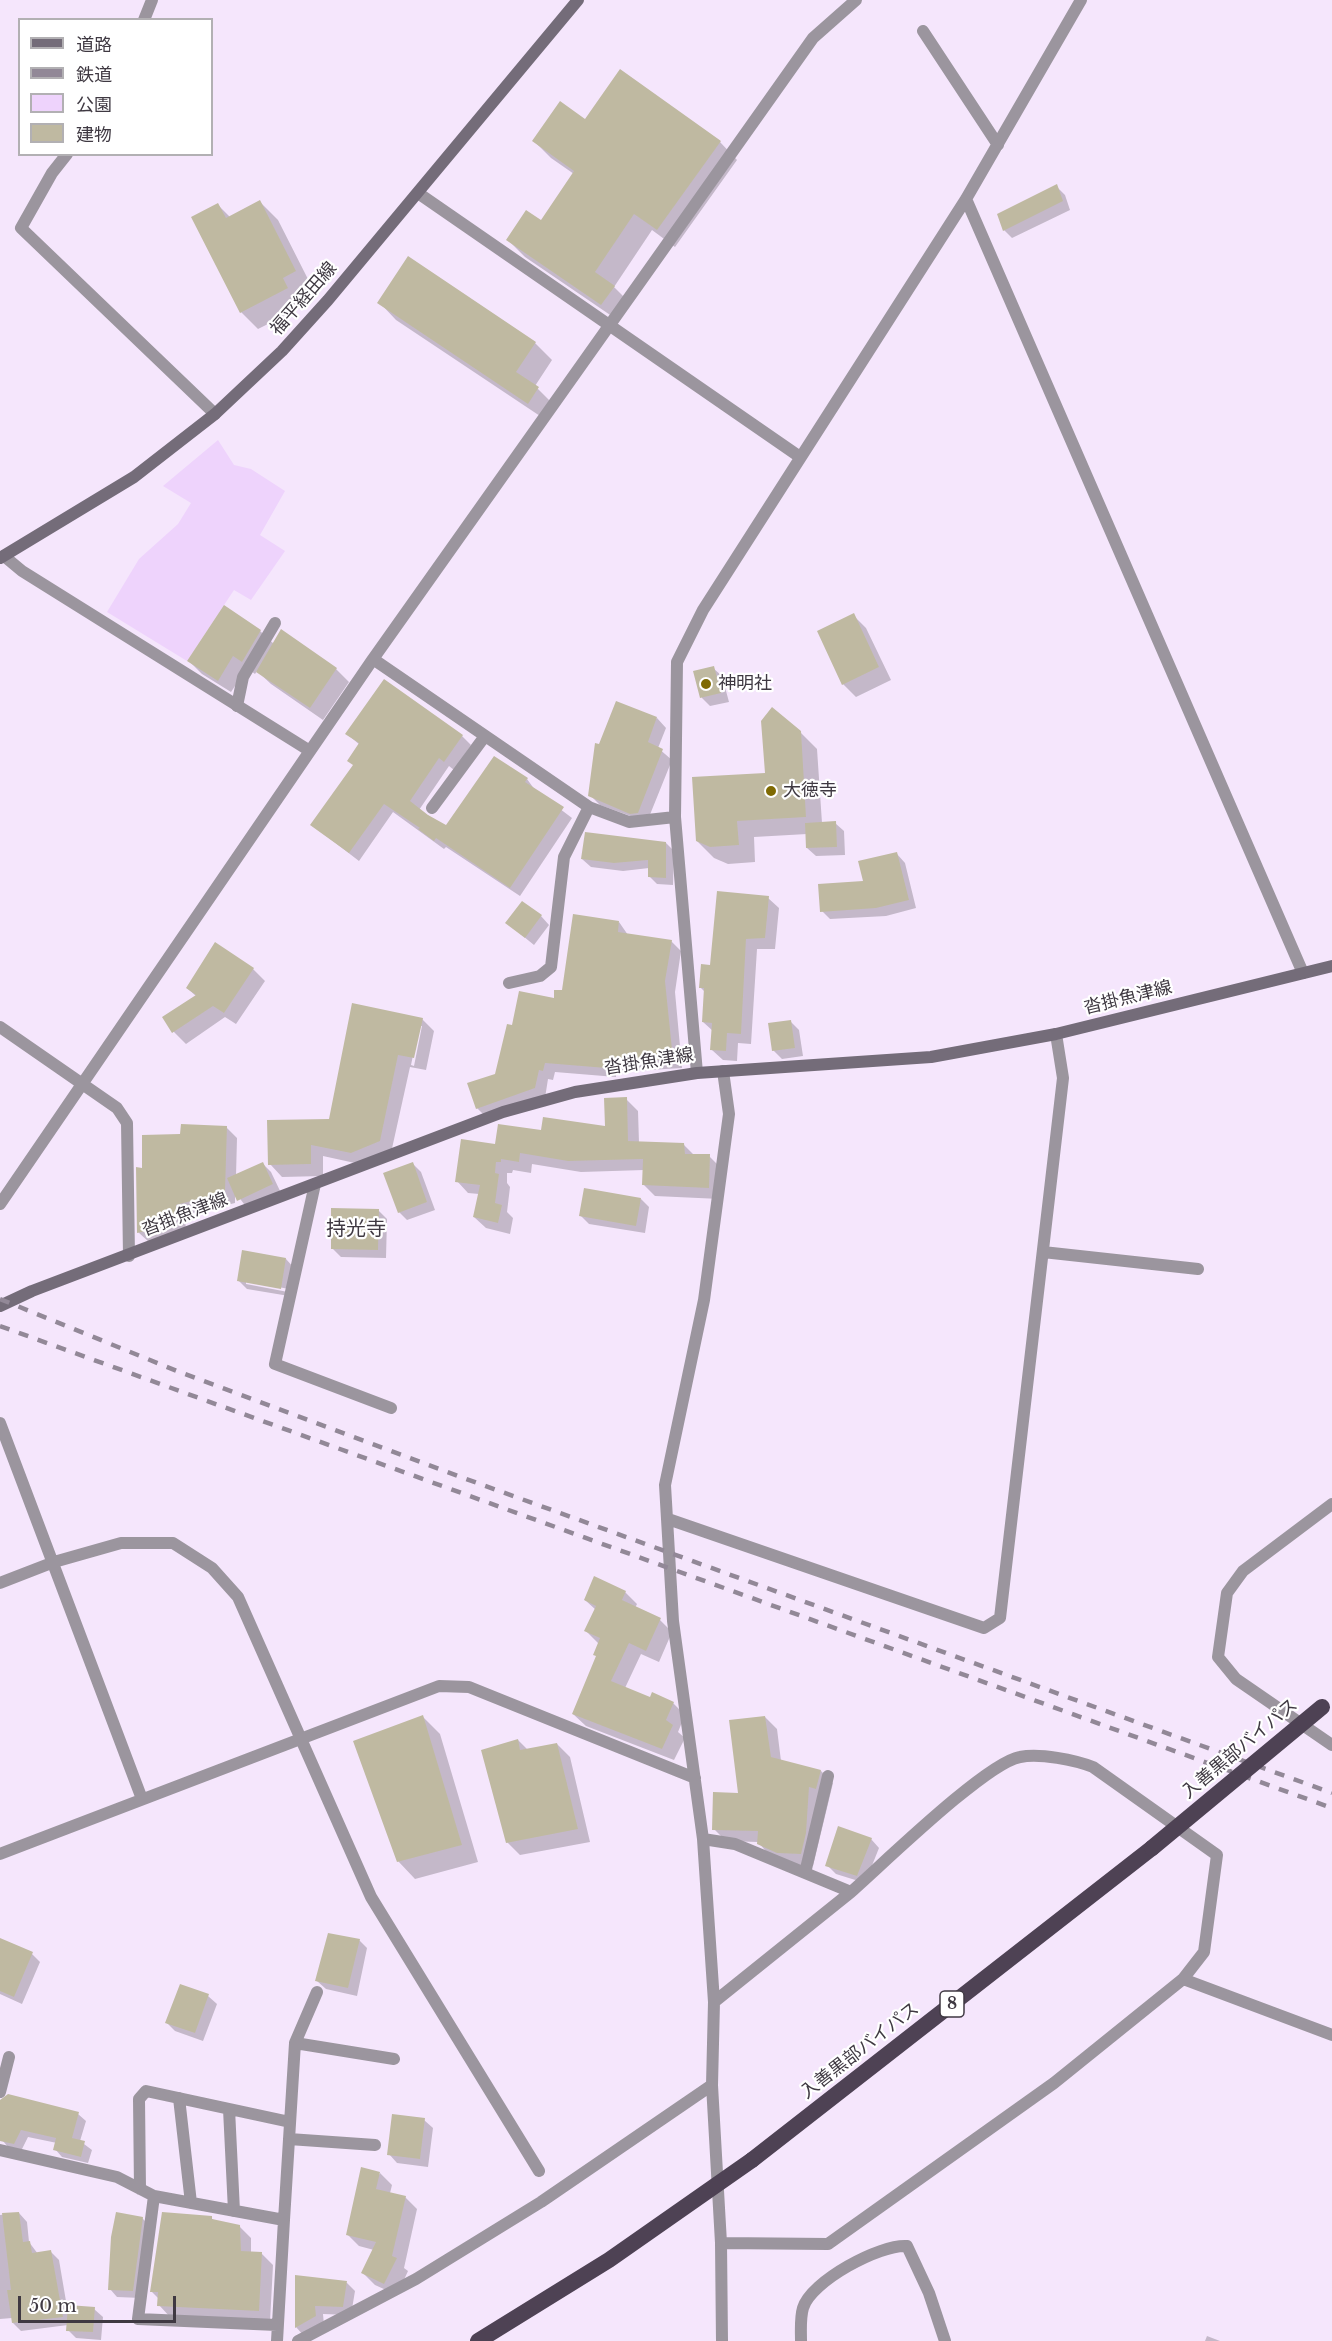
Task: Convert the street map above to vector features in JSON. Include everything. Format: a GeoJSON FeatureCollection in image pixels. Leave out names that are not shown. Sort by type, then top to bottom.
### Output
{"type":"FeatureCollection","features":[{"type":"Feature","properties":{"kind":"highway","name":"入善黒部バイパス"},"geometry":{"type":"LineString","coordinates":[[478,2341],[609,2260],[752,2160],[1152,1848],[1327,1703]]}},
{"type":"Feature","properties":{"kind":"main road","name":"福平経田線"},"geometry":{"type":"LineString","coordinates":[[2,557],[134,477],[215,414],[282,351],[418,193],[578,0]]}},
{"type":"Feature","properties":{"kind":"main road","name":"沓掛魚津線"},"geometry":{"type":"LineString","coordinates":[[0,1306],[503,1112],[576,1092],[697,1072],[931,1057],[1056,1034],[1332,966]]}},
{"type":"Feature","properties":{"kind":"street"},"geometry":{"type":"LineString","coordinates":[[145,18],[152,0]]}},
{"type":"Feature","properties":{"kind":"street"},"geometry":{"type":"LineString","coordinates":[[0,1204],[373,659],[608,324],[813,38],[856,0]]}},
{"type":"Feature","properties":{"kind":"street"},"geometry":{"type":"LineString","coordinates":[[697,1072],[675,817],[677,662],[703,610],[966,199],[1081,0]]}},
{"type":"Feature","properties":{"kind":"street"},"geometry":{"type":"LineString","coordinates":[[923,31],[998,145]]}},
{"type":"Feature","properties":{"kind":"street"},"geometry":{"type":"LineString","coordinates":[[65,156],[52,173],[21,228],[215,414]]}},
{"type":"Feature","properties":{"kind":"street"},"geometry":{"type":"LineString","coordinates":[[418,193],[800,457]]}},
{"type":"Feature","properties":{"kind":"street"},"geometry":{"type":"LineString","coordinates":[[966,199],[1303,973]]}},
{"type":"Feature","properties":{"kind":"street"},"geometry":{"type":"LineString","coordinates":[[2,557],[310,751]]}},
{"type":"Feature","properties":{"kind":"street"},"geometry":{"type":"LineString","coordinates":[[237,706],[243,677],[275,623]]}},
{"type":"Feature","properties":{"kind":"street"},"geometry":{"type":"LineString","coordinates":[[373,659],[589,807],[629,822],[675,817]]}},
{"type":"Feature","properties":{"kind":"street"},"geometry":{"type":"LineString","coordinates":[[432,808],[485,736]]}},
{"type":"Feature","properties":{"kind":"street"},"geometry":{"type":"LineString","coordinates":[[509,983],[540,976],[551,967],[564,857],[589,807]]}},
{"type":"Feature","properties":{"kind":"street"},"geometry":{"type":"LineString","coordinates":[[0,1026],[117,1108],[127,1123],[129,1256]]}},
{"type":"Feature","properties":{"kind":"street"},"geometry":{"type":"LineString","coordinates":[[668,1520],[984,1628],[1000,1618],[1063,1078],[1056,1034]]}},
{"type":"Feature","properties":{"kind":"street"},"geometry":{"type":"LineString","coordinates":[[722,2341],[721,2242],[712,2085],[714,2002],[703,1839],[673,1621],[667,1552],[668,1520],[665,1485],[704,1300],[729,1114],[723,1071]]}},
{"type":"Feature","properties":{"kind":"street"},"geometry":{"type":"LineString","coordinates":[[315,1184],[275,1364],[391,1408]]}},
{"type":"Feature","properties":{"kind":"street"},"geometry":{"type":"LineString","coordinates":[[1043,1252],[1198,1269]]}},
{"type":"Feature","properties":{"kind":"street"},"geometry":{"type":"LineString","coordinates":[[0,1423],[142,1798]]}},
{"type":"Feature","properties":{"kind":"street"},"geometry":{"type":"LineString","coordinates":[[1332,1504],[1243,1571],[1227,1593],[1218,1657],[1236,1679],[1332,1745]]}},
{"type":"Feature","properties":{"kind":"street"},"geometry":{"type":"LineString","coordinates":[[0,1584],[54,1562],[122,1543],[173,1544],[212,1568],[238,1597],[370,1897],[539,2172]]}},
{"type":"Feature","properties":{"kind":"street"},"geometry":{"type":"LineString","coordinates":[[0,1854],[439,1686],[469,1687],[695,1778]]}},
{"type":"Feature","properties":{"kind":"street"},"geometry":{"type":"LineString","coordinates":[[714,2002],[851,1892],[991,1769],[1020,1757],[1075,1760],[1093,1767],[1217,1855],[1204,1952],[1183,1979],[1054,2083],[828,2244],[721,2242]]}},
{"type":"Feature","properties":{"kind":"street"},"geometry":{"type":"LineString","coordinates":[[806,1873],[828,1776]]}},
{"type":"Feature","properties":{"kind":"street"},"geometry":{"type":"LineString","coordinates":[[703,1839],[735,1844],[851,1892]]}},
{"type":"Feature","properties":{"kind":"street"},"geometry":{"type":"LineString","coordinates":[[1183,1979],[1332,2035]]}},
{"type":"Feature","properties":{"kind":"street"},"geometry":{"type":"LineString","coordinates":[[277,2341],[295,2043],[317,1992]]}},
{"type":"Feature","properties":{"kind":"street"},"geometry":{"type":"LineString","coordinates":[[295,2043],[394,2060]]}},
{"type":"Feature","properties":{"kind":"street"},"geometry":{"type":"LineString","coordinates":[[0,2092],[9,2057]]}},
{"type":"Feature","properties":{"kind":"street"},"geometry":{"type":"LineString","coordinates":[[298,2341],[416,2279],[532,2208],[712,2085]]}},
{"type":"Feature","properties":{"kind":"street"},"geometry":{"type":"LineString","coordinates":[[140,2189],[139,2099],[146,2091],[290,2122]]}},
{"type":"Feature","properties":{"kind":"street"},"geometry":{"type":"LineString","coordinates":[[178,2098],[191,2203]]}},
{"type":"Feature","properties":{"kind":"street"},"geometry":{"type":"LineString","coordinates":[[228,2109],[234,2211]]}},
{"type":"Feature","properties":{"kind":"street"},"geometry":{"type":"LineString","coordinates":[[289,2139],[375,2145]]}},
{"type":"Feature","properties":{"kind":"street"},"geometry":{"type":"LineString","coordinates":[[0,2150],[117,2178],[154,2196],[284,2220]]}},
{"type":"Feature","properties":{"kind":"street"},"geometry":{"type":"LineString","coordinates":[[154,2196],[138,2319],[277,2325]]}},
{"type":"Feature","properties":{"kind":"street"},"geometry":{"type":"LineString","coordinates":[[801,2341],[803,2307],[815,2292],[836,2272],[896,2245],[907,2246],[929,2293],[945,2341]]}},
{"type":"Feature","properties":{"kind":"green space"},"geometry":{"type":"Polygon","coordinates":[[[218,440],[234,465],[251,469],[285,491],[260,535],[285,551],[251,600],[234,590],[187,661],[107,612],[139,559],[178,524],[191,503],[163,486],[218,440]]]}},
{"type":"Feature","properties":{"kind":"building"},"geometry":{"type":"Polygon","coordinates":[[[620,69],[721,141],[657,230],[634,214],[595,272],[615,286],[601,305],[506,240],[526,210],[541,220],[574,171],[532,141],[560,101],[585,119],[620,69]]]}},
{"type":"Feature","properties":{"kind":"building"},"geometry":{"type":"Polygon","coordinates":[[[1057,184],[1063,201],[1003,231],[997,214],[1057,184]]]}},
{"type":"Feature","properties":{"kind":"building"},"geometry":{"type":"Polygon","coordinates":[[[260,200],[296,271],[283,278],[288,288],[240,313],[191,217],[218,203],[226,218],[260,200]]]}},
{"type":"Feature","properties":{"kind":"building"},"geometry":{"type":"Polygon","coordinates":[[[408,256],[536,342],[516,372],[539,387],[528,404],[377,303],[408,256]]]}},
{"type":"Feature","properties":{"kind":"building"},"geometry":{"type":"Polygon","coordinates":[[[224,605],[261,630],[242,662],[233,656],[218,681],[187,661],[224,605]]]}},
{"type":"Feature","properties":{"kind":"building"},"geometry":{"type":"Polygon","coordinates":[[[854,613],[879,667],[842,685],[817,631],[854,613]]]}},
{"type":"Feature","properties":{"kind":"building"},"geometry":{"type":"Polygon","coordinates":[[[281,629],[337,668],[310,708],[256,672],[281,629]]]}},
{"type":"Feature","properties":{"kind":"building"},"geometry":{"type":"Polygon","coordinates":[[[714,666],[721,693],[700,698],[693,671],[714,666]]]}},
{"type":"Feature","properties":{"kind":"building"},"geometry":{"type":"Polygon","coordinates":[[[384,679],[463,735],[444,762],[439,758],[410,801],[428,815],[446,825],[494,756],[528,778],[525,782],[564,807],[510,888],[436,838],[434,841],[418,829],[420,828],[384,804],[349,853],[310,825],[353,765],[347,761],[359,743],[345,734],[384,679]]]}},
{"type":"Feature","properties":{"kind":"building"},"geometry":{"type":"Polygon","coordinates":[[[616,701],[657,717],[648,742],[663,749],[638,813],[630,814],[588,796],[595,743],[599,744],[616,701]]]}},
{"type":"Feature","properties":{"kind":"building"},"geometry":{"type":"Polygon","coordinates":[[[772,707],[801,731],[806,817],[737,821],[739,845],[710,847],[696,841],[692,777],[765,773],[761,721],[772,707]]]}},
{"type":"Feature","properties":{"kind":"building"},"geometry":{"type":"Polygon","coordinates":[[[836,821],[837,847],[806,848],[805,823],[836,821]]]}},
{"type":"Feature","properties":{"kind":"building"},"geometry":{"type":"Polygon","coordinates":[[[585,832],[666,842],[666,878],[648,877],[648,860],[614,863],[581,859],[585,832]]]}},
{"type":"Feature","properties":{"kind":"building"},"geometry":{"type":"Polygon","coordinates":[[[897,852],[909,900],[876,908],[820,912],[818,884],[863,881],[858,861],[897,852]]]}},
{"type":"Feature","properties":{"kind":"building"},"geometry":{"type":"Polygon","coordinates":[[[717,891],[769,896],[765,938],[746,939],[741,1034],[727,1033],[726,1051],[710,1050],[712,1023],[702,1022],[704,988],[699,988],[701,964],[710,965],[717,891]]]}},
{"type":"Feature","properties":{"kind":"building"},"geometry":{"type":"Polygon","coordinates":[[[522,901],[542,915],[525,938],[505,923],[522,901]]]}},
{"type":"Feature","properties":{"kind":"building"},"geometry":{"type":"Polygon","coordinates":[[[573,914],[619,921],[618,932],[672,940],[665,981],[673,1059],[606,1062],[606,1068],[545,1063],[543,1071],[539,1070],[535,1088],[476,1109],[467,1083],[495,1074],[507,1024],[512,1025],[519,991],[554,998],[554,990],[562,990],[573,914]]]}},
{"type":"Feature","properties":{"kind":"building"},"geometry":{"type":"Polygon","coordinates":[[[215,942],[254,968],[224,1013],[213,1006],[172,1033],[162,1017],[196,995],[186,988],[215,942]]]}},
{"type":"Feature","properties":{"kind":"building"},"geometry":{"type":"Polygon","coordinates":[[[352,1003],[423,1018],[414,1058],[398,1055],[380,1141],[351,1153],[311,1145],[311,1164],[268,1165],[267,1120],[329,1119],[352,1003]]]}},
{"type":"Feature","properties":{"kind":"building"},"geometry":{"type":"Polygon","coordinates":[[[791,1020],[795,1048],[772,1051],[768,1023],[791,1020]]]}},
{"type":"Feature","properties":{"kind":"building"},"geometry":{"type":"Polygon","coordinates":[[[627,1097],[628,1141],[684,1143],[685,1154],[710,1154],[709,1188],[642,1185],[643,1159],[568,1161],[520,1153],[519,1162],[501,1159],[501,1162],[496,1162],[495,1173],[499,1174],[495,1203],[502,1205],[498,1223],[473,1217],[480,1185],[455,1182],[461,1139],[495,1144],[498,1124],[541,1130],[543,1117],[605,1126],[604,1098],[627,1097]]]}},
{"type":"Feature","properties":{"kind":"building"},"geometry":{"type":"Polygon","coordinates":[[[181,1124],[227,1126],[225,1192],[176,1205],[176,1224],[137,1233],[136,1167],[142,1168],[142,1135],[180,1134],[181,1124]]]}},
{"type":"Feature","properties":{"kind":"building"},"geometry":{"type":"Polygon","coordinates":[[[263,1162],[273,1184],[237,1201],[227,1178],[263,1162]]]}},
{"type":"Feature","properties":{"kind":"building"},"geometry":{"type":"Polygon","coordinates":[[[413,1162],[427,1202],[398,1213],[383,1173],[413,1162]]]}},
{"type":"Feature","properties":{"kind":"building"},"geometry":{"type":"Polygon","coordinates":[[[584,1188],[641,1198],[636,1226],[579,1216],[584,1188]]]}},
{"type":"Feature","properties":{"kind":"building"},"geometry":{"type":"Polygon","coordinates":[[[331,1208],[379,1209],[378,1250],[331,1249],[331,1208]]]}},
{"type":"Feature","properties":{"kind":"building"},"geometry":{"type":"Polygon","coordinates":[[[242,1250],[286,1258],[281,1289],[237,1281],[242,1250]]]}},
{"type":"Feature","properties":{"kind":"building"},"geometry":{"type":"Polygon","coordinates":[[[594,1576],[626,1591],[622,1600],[661,1618],[646,1651],[629,1643],[611,1681],[650,1697],[652,1692],[674,1702],[666,1720],[673,1725],[662,1749],[572,1714],[596,1656],[593,1655],[600,1638],[584,1631],[596,1606],[584,1600],[594,1576]]]}},
{"type":"Feature","properties":{"kind":"building"},"geometry":{"type":"Polygon","coordinates":[[[423,1715],[462,1845],[397,1862],[353,1741],[423,1715]]]}},
{"type":"Feature","properties":{"kind":"building"},"geometry":{"type":"Polygon","coordinates":[[[765,1716],[771,1757],[821,1770],[816,1789],[809,1787],[806,1833],[801,1854],[777,1853],[757,1844],[758,1831],[712,1830],[713,1792],[738,1793],[729,1720],[765,1716]]]}},
{"type":"Feature","properties":{"kind":"building"},"geometry":{"type":"Polygon","coordinates":[[[518,1739],[520,1750],[557,1743],[578,1829],[506,1843],[481,1750],[518,1739]]]}},
{"type":"Feature","properties":{"kind":"building"},"geometry":{"type":"Polygon","coordinates":[[[838,1826],[872,1838],[857,1876],[825,1866],[838,1826]]]}},
{"type":"Feature","properties":{"kind":"building"},"geometry":{"type":"Polygon","coordinates":[[[328,1933],[360,1939],[348,1988],[315,1981],[328,1933]]]}},
{"type":"Feature","properties":{"kind":"building"},"geometry":{"type":"Polygon","coordinates":[[[0,1938],[33,1952],[14,1997],[0,1991],[0,1938]]]}},
{"type":"Feature","properties":{"kind":"building"},"geometry":{"type":"Polygon","coordinates":[[[180,1984],[209,1994],[195,2033],[165,2023],[180,1984]]]}},
{"type":"Feature","properties":{"kind":"building"},"geometry":{"type":"Polygon","coordinates":[[[8,2094],[79,2112],[72,2138],[85,2141],[81,2157],[53,2150],[56,2138],[21,2130],[14,2144],[0,2141],[0,2100],[8,2094]]]}},
{"type":"Feature","properties":{"kind":"building"},"geometry":{"type":"Polygon","coordinates":[[[392,2114],[425,2118],[420,2159],[387,2155],[392,2114]]]}},
{"type":"Feature","properties":{"kind":"building"},"geometry":{"type":"Polygon","coordinates":[[[361,2167],[380,2172],[376,2189],[406,2196],[392,2256],[397,2258],[384,2284],[361,2273],[376,2242],[346,2235],[361,2167]]]}},
{"type":"Feature","properties":{"kind":"building"},"geometry":{"type":"Polygon","coordinates":[[[19,2212],[23,2242],[30,2241],[32,2253],[51,2250],[63,2317],[12,2323],[7,2290],[11,2290],[2,2213],[19,2212]]]}},
{"type":"Feature","properties":{"kind":"building"},"geometry":{"type":"Polygon","coordinates":[[[116,2212],[143,2217],[133,2291],[108,2290],[111,2237],[116,2212]]]}},
{"type":"Feature","properties":{"kind":"building"},"geometry":{"type":"Polygon","coordinates":[[[162,2212],[212,2216],[212,2219],[240,2225],[241,2251],[262,2252],[259,2311],[157,2306],[158,2292],[150,2292],[162,2212]]]}},
{"type":"Feature","properties":{"kind":"building"},"geometry":{"type":"Polygon","coordinates":[[[295,2275],[347,2281],[343,2307],[315,2306],[316,2316],[295,2328],[295,2275]]]}},
{"type":"Feature","properties":{"kind":"building"},"geometry":{"type":"Polygon","coordinates":[[[68,2305],[95,2307],[93,2332],[66,2331],[68,2305]]]}},
{"type":"Feature","properties":{"kind":"railway"},"geometry":{"type":"LineString","coordinates":[[0,1299],[177,1371],[458,1476],[1332,1793]]}},
{"type":"Feature","properties":{"kind":"railway"},"geometry":{"type":"LineString","coordinates":[[0,1326],[1332,1808]]}},
{"type":"Feature","properties":{"kind":"place","name":"神明社"},"geometry":{"type":"Point","coordinates":[706,684]}},
{"type":"Feature","properties":{"kind":"place","name":"大徳寺"},"geometry":{"type":"Point","coordinates":[771,791]}},
{"type":"Feature","properties":{"kind":"district","name":"持光寺"},"geometry":{"type":"Point","coordinates":[356,1229]}}]}
